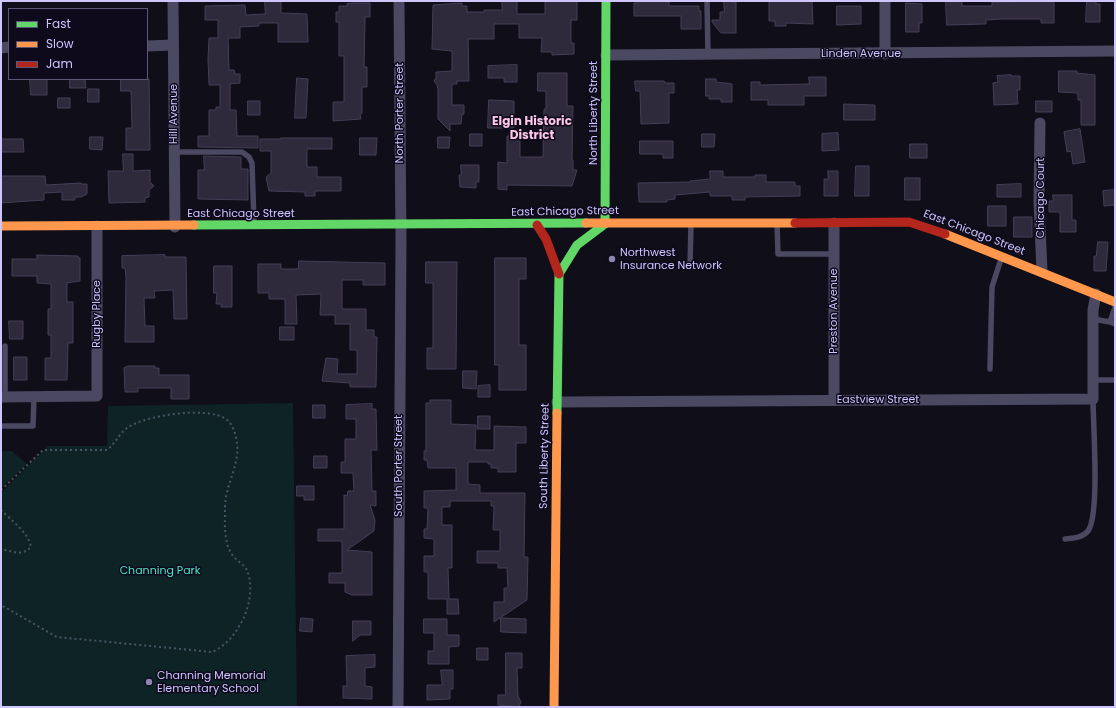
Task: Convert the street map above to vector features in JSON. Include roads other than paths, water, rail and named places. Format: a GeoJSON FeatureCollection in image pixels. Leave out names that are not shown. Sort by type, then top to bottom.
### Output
{"type":"FeatureCollection","features":[{"type":"Feature","properties":{"kind":"main road","name":"North Liberty Street"},"geometry":{"type":"LineString","coordinates":[[605,224],[606,1]]}},
{"type":"Feature","properties":{"kind":"main road","name":"East Chicago Street"},"geometry":{"type":"LineString","coordinates":[[1,226],[401,226],[691,223],[915,223],[1002,256],[1115,302]]}},
{"type":"Feature","properties":{"kind":"main road"},"geometry":{"type":"LineString","coordinates":[[559,274],[577,245],[605,224]]}},
{"type":"Feature","properties":{"kind":"main road"},"geometry":{"type":"LineString","coordinates":[[537,225],[546,239],[559,274]]}},
{"type":"Feature","properties":{"kind":"main road","name":"South Liberty Street"},"geometry":{"type":"LineString","coordinates":[[554,707],[559,274]]}},
{"type":"Feature","properties":{"kind":"street","name":"Hill Avenue"},"geometry":{"type":"LineString","coordinates":[[173,1],[174,226]]}},
{"type":"Feature","properties":{"kind":"street","name":"North Porter Street"},"geometry":{"type":"LineString","coordinates":[[400,1],[401,226]]}},
{"type":"Feature","properties":{"kind":"street"},"geometry":{"type":"LineString","coordinates":[[885,1],[885,54]]}},
{"type":"Feature","properties":{"kind":"street"},"geometry":{"type":"LineString","coordinates":[[148,46],[173,45]]}},
{"type":"Feature","properties":{"kind":"street","name":"Linden Avenue"},"geometry":{"type":"LineString","coordinates":[[606,55],[1115,51]]}},
{"type":"Feature","properties":{"kind":"street","name":"Chicago Court"},"geometry":{"type":"LineString","coordinates":[[1040,124],[1039,206],[1042,272]]}},
{"type":"Feature","properties":{"kind":"street","name":"Preston Avenue"},"geometry":{"type":"LineString","coordinates":[[834,223],[834,400]]}},
{"type":"Feature","properties":{"kind":"street","name":"Rugby Place"},"geometry":{"type":"LineString","coordinates":[[34,397],[97,396],[97,226]]}},
{"type":"Feature","properties":{"kind":"street","name":"South Porter Street"},"geometry":{"type":"LineString","coordinates":[[398,707],[401,226]]}},
{"type":"Feature","properties":{"kind":"street"},"geometry":{"type":"LineString","coordinates":[[1092,399],[1094,380],[1092,319],[1096,294]]}},
{"type":"Feature","properties":{"kind":"street"},"geometry":{"type":"LineString","coordinates":[[3,397],[34,397]]}},
{"type":"Feature","properties":{"kind":"street","name":"Eastview Street"},"geometry":{"type":"LineString","coordinates":[[557,402],[1092,399]]}},
{"type":"Feature","properties":{"kind":"lane"},"geometry":{"type":"LineString","coordinates":[[707,1],[708,55]]}},
{"type":"Feature","properties":{"kind":"lane"},"geometry":{"type":"LineString","coordinates":[[174,152],[242,152],[249,157],[252,163],[254,226]]}},
{"type":"Feature","properties":{"kind":"lane"},"geometry":{"type":"LineString","coordinates":[[690,267],[691,223]]}},
{"type":"Feature","properties":{"kind":"lane"},"geometry":{"type":"LineString","coordinates":[[777,223],[778,254],[835,254]]}},
{"type":"Feature","properties":{"kind":"lane"},"geometry":{"type":"LineString","coordinates":[[990,369],[992,287],[1002,256]]}},
{"type":"Feature","properties":{"kind":"lane"},"geometry":{"type":"LineString","coordinates":[[1092,319],[1112,323],[1115,307]]}},
{"type":"Feature","properties":{"kind":"lane"},"geometry":{"type":"LineString","coordinates":[[3,397],[5,346]]}},
{"type":"Feature","properties":{"kind":"lane"},"geometry":{"type":"LineString","coordinates":[[1094,380],[1115,380]]}},
{"type":"Feature","properties":{"kind":"lane"},"geometry":{"type":"LineString","coordinates":[[1,426],[33,426],[34,397]]}},
{"type":"Feature","properties":{"kind":"lane"},"geometry":{"type":"LineString","coordinates":[[1065,539],[1082,536],[1089,530],[1093,513],[1095,461],[1092,399]]}},
{"type":"Feature","properties":{"kind":"place","name":"Northwest Insurance Network"},"geometry":{"type":"Point","coordinates":[612,259]}},
{"type":"Feature","properties":{"kind":"place","name":"Channing Memorial Elementary School"},"geometry":{"type":"Point","coordinates":[149,682]}},
{"type":"Feature","properties":{"kind":"district","name":"Elgin Historic District"},"geometry":{"type":"Point","coordinates":[532,129]}},
{"type":"Feature","properties":{"kind":"park label","name":"Channing Park"},"geometry":{"type":"Point","coordinates":[160,571]}}]}
